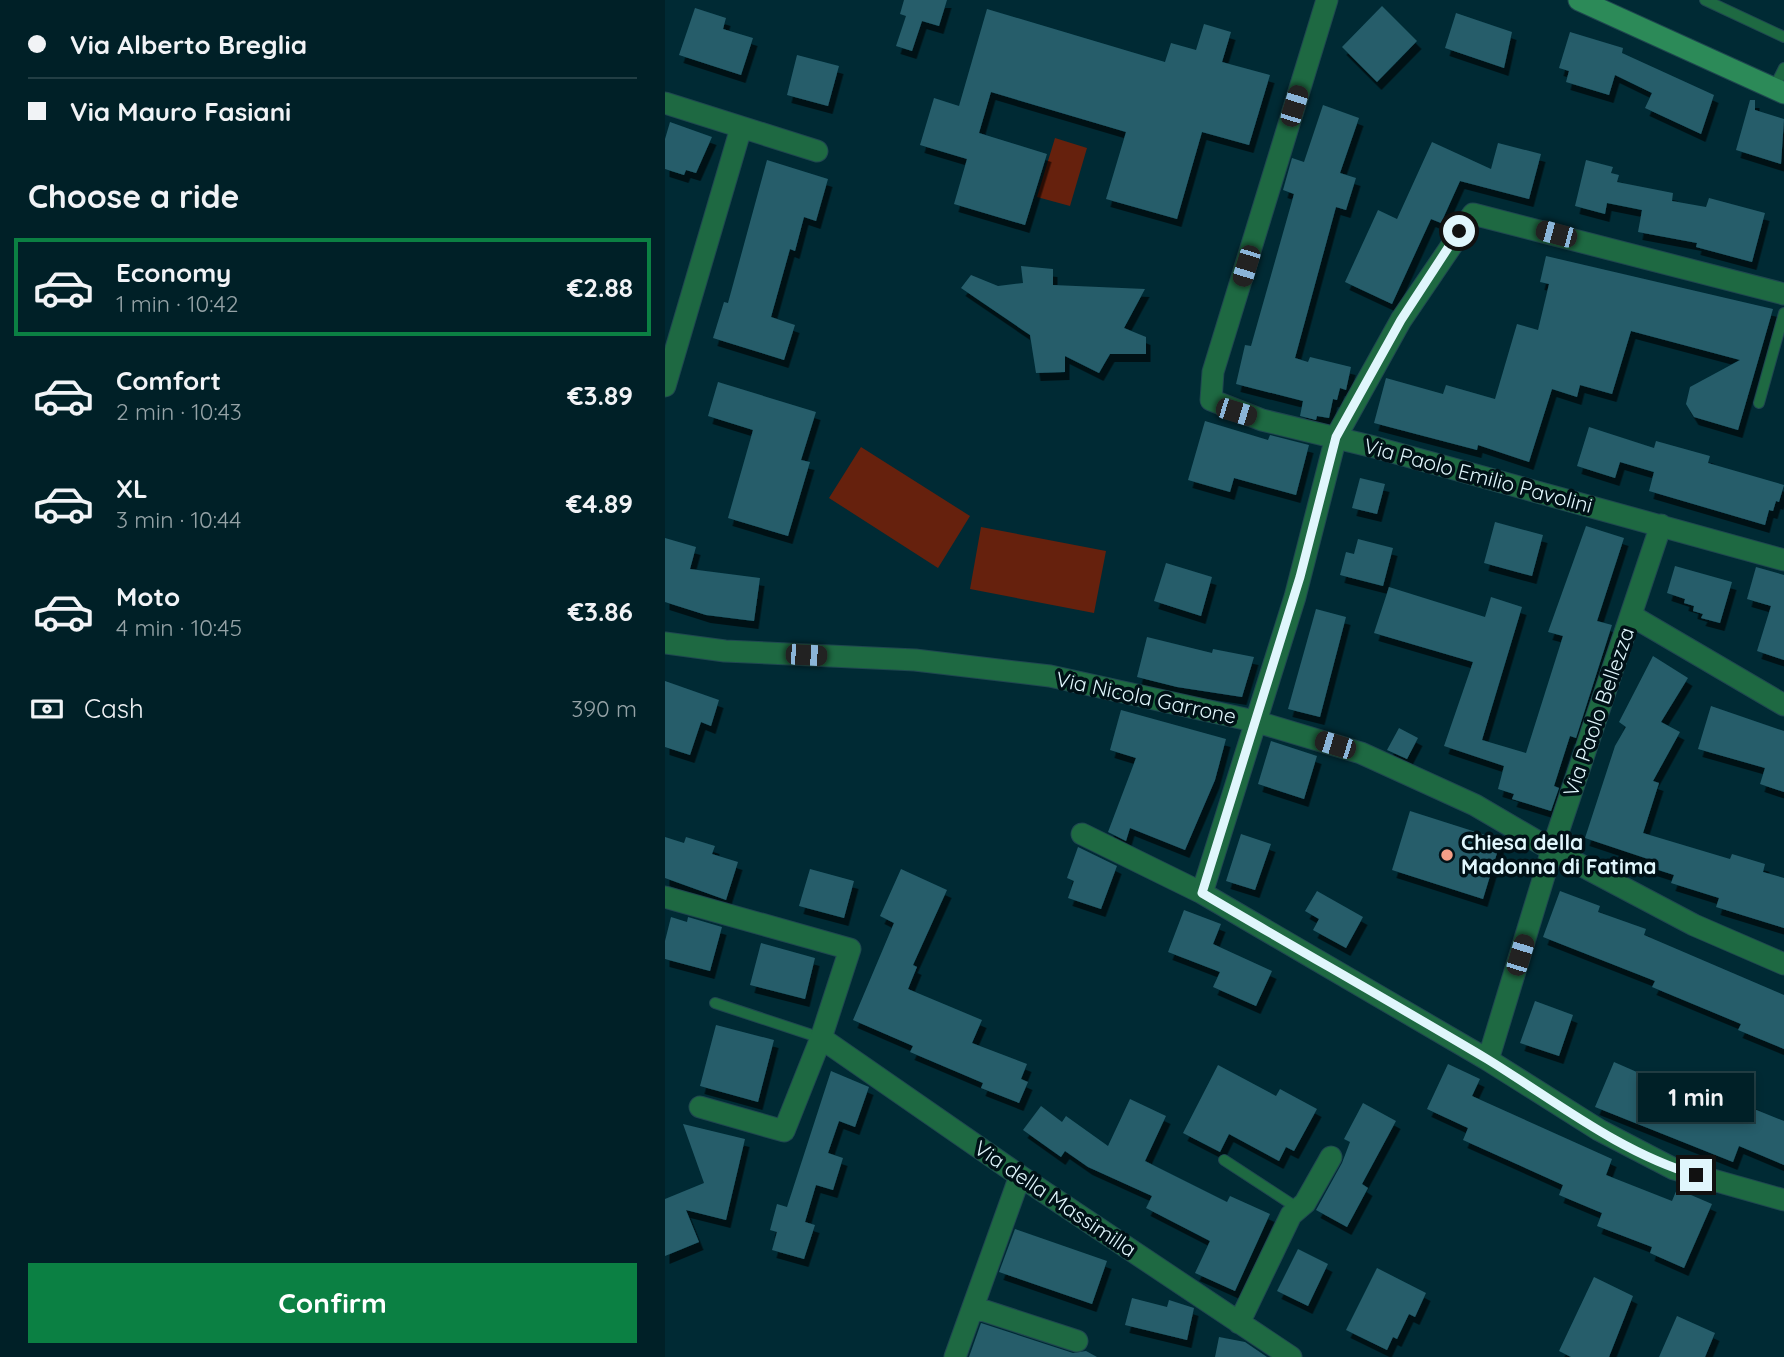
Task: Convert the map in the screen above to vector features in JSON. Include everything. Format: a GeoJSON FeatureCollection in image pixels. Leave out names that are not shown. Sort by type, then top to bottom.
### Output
{"type":"FeatureCollection","features":[{"type":"Feature","properties":{"kind":"street","name":"Via Paolo Emilio Pavolini"},"geometry":{"type":"LineString","coordinates":[[1327,0],[1213,372],[1209,396],[1215,404],[1236,412],[1784,560]]}},
{"type":"Feature","properties":{"kind":"street"},"geometry":{"type":"LineString","coordinates":[[1579,0],[1779,90]]}},
{"type":"Feature","properties":{"kind":"street"},"geometry":{"type":"LineString","coordinates":[[665,103],[817,151]]}},
{"type":"Feature","properties":{"kind":"street"},"geometry":{"type":"LineString","coordinates":[[665,386],[741,128]]}},
{"type":"Feature","properties":{"kind":"street"},"geometry":{"type":"LineString","coordinates":[[1202,893],[1312,538],[1336,437],[1401,320],[1473,214],[1784,294]]}},
{"type":"Feature","properties":{"kind":"street"},"geometry":{"type":"LineString","coordinates":[[665,314],[686,321]]}},
{"type":"Feature","properties":{"kind":"street","name":"Via Paolo Bellezza"},"geometry":{"type":"LineString","coordinates":[[1487,1060],[1552,850],[1661,525]]}},
{"type":"Feature","properties":{"kind":"street"},"geometry":{"type":"LineString","coordinates":[[1632,617],[1784,705]]}},
{"type":"Feature","properties":{"kind":"street","name":"Via Nicola Garrone"},"geometry":{"type":"LineString","coordinates":[[665,643],[725,651],[915,660],[1049,676],[1254,721],[1361,753],[1475,805],[1552,850],[1694,925],[1784,964]]}},
{"type":"Feature","properties":{"kind":"street"},"geometry":{"type":"LineString","coordinates":[[1082,834],[1202,893],[1487,1060],[1599,1130],[1674,1169],[1784,1200]]}},
{"type":"Feature","properties":{"kind":"street"},"geometry":{"type":"LineString","coordinates":[[665,897],[849,949],[821,1038],[784,1131],[700,1107]]}},
{"type":"Feature","properties":{"kind":"street","name":"Via della Massimilla"},"geometry":{"type":"LineString","coordinates":[[821,1038],[1020,1176],[1291,1357]]}},
{"type":"Feature","properties":{"kind":"street"},"geometry":{"type":"LineString","coordinates":[[1239,1322],[1291,1215],[1299,1209],[1331,1157]]}},
{"type":"Feature","properties":{"kind":"street"},"geometry":{"type":"LineString","coordinates":[[955,1357],[1020,1176]]}},
{"type":"Feature","properties":{"kind":"street"},"geometry":{"type":"LineString","coordinates":[[973,1307],[1077,1341]]}},
{"type":"Feature","properties":{"kind":"lane"},"geometry":{"type":"LineString","coordinates":[[1705,0],[1784,37]]}},
{"type":"Feature","properties":{"kind":"lane"},"geometry":{"type":"LineString","coordinates":[[1779,90],[1784,68]]}},
{"type":"Feature","properties":{"kind":"lane"},"geometry":{"type":"LineString","coordinates":[[1759,403],[1784,313]]}},
{"type":"Feature","properties":{"kind":"lane"},"geometry":{"type":"LineString","coordinates":[[715,1003],[821,1038]]}},
{"type":"Feature","properties":{"kind":"lane"},"geometry":{"type":"LineString","coordinates":[[1224,1160],[1299,1209]]}},
{"type":"Feature","properties":{"kind":"shaded area"},"geometry":{"type":"Polygon","coordinates":[[[1055,138],[1087,148],[1070,206],[1037,197],[1055,138]]]}},
{"type":"Feature","properties":{"kind":"shaded area"},"geometry":{"type":"Polygon","coordinates":[[[861,447],[970,516],[938,568],[829,498],[861,447]]]}},
{"type":"Feature","properties":{"kind":"shaded area"},"geometry":{"type":"Polygon","coordinates":[[[981,527],[1106,551],[1094,613],[970,589],[981,527]]]}},
{"type":"Feature","properties":{"kind":"building"},"geometry":{"type":"Polygon","coordinates":[[[904,0],[947,0],[939,26],[922,21],[912,51],[896,46],[906,16],[900,14],[904,0]]]}},
{"type":"Feature","properties":{"kind":"building"},"geometry":{"type":"Polygon","coordinates":[[[1382,6],[1417,41],[1377,82],[1342,47],[1382,6]]]}},
{"type":"Feature","properties":{"kind":"building"},"geometry":{"type":"Polygon","coordinates":[[[695,8],[726,18],[723,29],[753,38],[741,75],[679,55],[695,8]]]}},
{"type":"Feature","properties":{"kind":"building"},"geometry":{"type":"Polygon","coordinates":[[[987,9],[1165,62],[1171,43],[1196,50],[1204,24],[1231,32],[1222,62],[1270,75],[1249,145],[1202,132],[1177,219],[1106,199],[1126,132],[991,92],[979,133],[1047,154],[1025,225],[954,204],[967,159],[920,145],[934,98],[959,106],[987,9]]]}},
{"type":"Feature","properties":{"kind":"building"},"geometry":{"type":"Polygon","coordinates":[[[1456,13],[1512,32],[1504,68],[1445,48],[1456,13]]]}},
{"type":"Feature","properties":{"kind":"building"},"geometry":{"type":"Polygon","coordinates":[[[1570,32],[1623,48],[1622,53],[1714,95],[1701,134],[1645,108],[1652,93],[1615,75],[1609,95],[1566,82],[1569,71],[1559,68],[1570,32]]]}},
{"type":"Feature","properties":{"kind":"building"},"geometry":{"type":"Polygon","coordinates":[[[797,55],[839,66],[828,106],[787,95],[797,55]]]}},
{"type":"Feature","properties":{"kind":"building"},"geometry":{"type":"Polygon","coordinates":[[[1750,100],[1755,100],[1755,110],[1784,119],[1781,164],[1736,150],[1750,100]]]}},
{"type":"Feature","properties":{"kind":"building"},"geometry":{"type":"Polygon","coordinates":[[[1323,105],[1359,118],[1340,173],[1356,178],[1346,210],[1336,207],[1295,358],[1308,362],[1310,357],[1351,367],[1346,390],[1340,388],[1337,400],[1333,399],[1329,418],[1317,416],[1316,420],[1300,416],[1303,401],[1236,384],[1245,345],[1251,346],[1294,194],[1283,190],[1292,158],[1304,162],[1323,105]]]}},
{"type":"Feature","properties":{"kind":"building"},"geometry":{"type":"Polygon","coordinates":[[[670,122],[712,137],[696,173],[686,170],[684,175],[665,169],[665,139],[670,122]]]}},
{"type":"Feature","properties":{"kind":"building"},"geometry":{"type":"Polygon","coordinates":[[[1432,142],[1491,169],[1498,143],[1541,154],[1529,199],[1460,181],[1441,223],[1431,219],[1392,304],[1345,282],[1378,210],[1397,219],[1432,142]]]}},
{"type":"Feature","properties":{"kind":"building"},"geometry":{"type":"Polygon","coordinates":[[[767,160],[828,179],[816,221],[804,217],[795,251],[790,249],[771,317],[795,325],[784,360],[713,338],[724,302],[728,303],[767,160]]]}},
{"type":"Feature","properties":{"kind":"building"},"geometry":{"type":"Polygon","coordinates":[[[1586,160],[1613,167],[1611,173],[1619,175],[1617,182],[1673,193],[1672,201],[1706,207],[1709,198],[1765,213],[1752,262],[1696,247],[1697,243],[1638,232],[1642,210],[1607,203],[1605,214],[1575,206],[1586,160]]]}},
{"type":"Feature","properties":{"kind":"building"},"geometry":{"type":"Polygon","coordinates":[[[1546,256],[1773,309],[1738,430],[1694,417],[1686,404],[1690,387],[1740,360],[1631,331],[1612,394],[1580,385],[1577,397],[1552,389],[1529,462],[1478,445],[1477,450],[1374,423],[1386,378],[1443,394],[1446,385],[1495,399],[1517,324],[1538,330],[1549,284],[1540,282],[1546,256]]]}},
{"type":"Feature","properties":{"kind":"building"},"geometry":{"type":"Polygon","coordinates":[[[1021,266],[1053,269],[1053,285],[1145,289],[1124,328],[1146,337],[1146,354],[1110,354],[1099,373],[1065,356],[1065,372],[1036,373],[1030,335],[961,288],[971,275],[998,286],[1023,283],[1021,266]]]}},
{"type":"Feature","properties":{"kind":"building"},"geometry":{"type":"Polygon","coordinates":[[[718,382],[816,412],[801,460],[810,462],[788,536],[728,518],[753,430],[708,416],[718,382]]]}},
{"type":"Feature","properties":{"kind":"building"},"geometry":{"type":"Polygon","coordinates":[[[1205,421],[1268,440],[1270,435],[1309,445],[1296,495],[1234,478],[1230,492],[1188,480],[1205,421]]]}},
{"type":"Feature","properties":{"kind":"building"},"geometry":{"type":"Polygon","coordinates":[[[1589,427],[1654,448],[1656,441],[1710,456],[1708,463],[1784,485],[1779,502],[1776,501],[1773,511],[1769,510],[1765,525],[1649,491],[1654,472],[1620,462],[1615,478],[1577,466],[1589,427]]]}},
{"type":"Feature","properties":{"kind":"building"},"geometry":{"type":"Polygon","coordinates":[[[1360,478],[1385,484],[1377,514],[1352,508],[1360,478]]]}},
{"type":"Feature","properties":{"kind":"building"},"geometry":{"type":"Polygon","coordinates":[[[1495,522],[1543,535],[1532,576],[1484,563],[1495,522]]]}},
{"type":"Feature","properties":{"kind":"building"},"geometry":{"type":"Polygon","coordinates":[[[1586,526],[1624,538],[1597,621],[1612,625],[1576,738],[1570,736],[1554,786],[1559,788],[1551,811],[1512,799],[1514,794],[1498,789],[1504,766],[1444,746],[1473,662],[1374,633],[1389,587],[1485,617],[1491,597],[1522,607],[1482,740],[1526,753],[1563,636],[1548,632],[1586,526]]]}},
{"type":"Feature","properties":{"kind":"building"},"geometry":{"type":"Polygon","coordinates":[[[665,538],[696,547],[690,569],[760,578],[754,621],[706,615],[665,602],[665,538]]]}},
{"type":"Feature","properties":{"kind":"building"},"geometry":{"type":"Polygon","coordinates":[[[1358,539],[1393,548],[1383,586],[1340,575],[1346,552],[1354,554],[1358,539]]]}},
{"type":"Feature","properties":{"kind":"building"},"geometry":{"type":"Polygon","coordinates":[[[1166,563],[1212,577],[1201,616],[1154,601],[1166,563]]]}},
{"type":"Feature","properties":{"kind":"building"},"geometry":{"type":"Polygon","coordinates":[[[1675,566],[1732,582],[1720,623],[1701,618],[1703,614],[1693,611],[1694,606],[1684,603],[1685,599],[1667,593],[1675,566]]]}},
{"type":"Feature","properties":{"kind":"building"},"geometry":{"type":"Polygon","coordinates":[[[1756,567],[1784,575],[1784,660],[1757,651],[1771,606],[1747,599],[1756,567]]]}},
{"type":"Feature","properties":{"kind":"building"},"geometry":{"type":"Polygon","coordinates":[[[1316,609],[1346,617],[1320,717],[1288,709],[1316,609]]]}},
{"type":"Feature","properties":{"kind":"building"},"geometry":{"type":"Polygon","coordinates":[[[1147,637],[1212,653],[1213,649],[1254,657],[1242,697],[1177,687],[1137,677],[1147,637]]]}},
{"type":"Feature","properties":{"kind":"building"},"geometry":{"type":"Polygon","coordinates":[[[1653,656],[1688,678],[1661,722],[1680,732],[1653,781],[1659,783],[1643,833],[1730,859],[1732,854],[1765,864],[1763,872],[1784,878],[1784,928],[1716,907],[1719,898],[1671,883],[1674,875],[1652,868],[1654,861],[1585,838],[1615,746],[1626,727],[1619,722],[1653,656]]]}},
{"type":"Feature","properties":{"kind":"building"},"geometry":{"type":"Polygon","coordinates":[[[665,681],[719,700],[711,726],[701,722],[690,755],[665,747],[665,681]]]}},
{"type":"Feature","properties":{"kind":"building"},"geometry":{"type":"Polygon","coordinates":[[[1711,706],[1784,731],[1784,792],[1760,784],[1765,768],[1698,749],[1711,706]]]}},
{"type":"Feature","properties":{"kind":"building"},"geometry":{"type":"Polygon","coordinates":[[[1121,710],[1226,739],[1215,780],[1185,850],[1130,828],[1126,841],[1108,832],[1136,758],[1110,750],[1121,710]]]}},
{"type":"Feature","properties":{"kind":"building"},"geometry":{"type":"Polygon","coordinates":[[[1399,728],[1418,738],[1407,759],[1387,750],[1399,728]]]}},
{"type":"Feature","properties":{"kind":"building"},"geometry":{"type":"Polygon","coordinates":[[[1271,741],[1317,756],[1304,799],[1258,784],[1271,741]]]}},
{"type":"Feature","properties":{"kind":"building","name":"Chiesa della Madonna di Fatima"},"geometry":{"type":"Polygon","coordinates":[[[1410,811],[1501,840],[1483,899],[1392,870],[1410,811]]]}},
{"type":"Feature","properties":{"kind":"building"},"geometry":{"type":"Polygon","coordinates":[[[1241,834],[1271,844],[1255,890],[1226,881],[1241,834]]]}},
{"type":"Feature","properties":{"kind":"building"},"geometry":{"type":"Polygon","coordinates":[[[665,837],[684,843],[686,837],[715,846],[712,854],[738,862],[726,900],[665,878],[665,837]]]}},
{"type":"Feature","properties":{"kind":"building"},"geometry":{"type":"Polygon","coordinates":[[[1078,847],[1117,866],[1101,909],[1068,898],[1074,881],[1067,878],[1078,847]]]}},
{"type":"Feature","properties":{"kind":"building"},"geometry":{"type":"Polygon","coordinates":[[[810,869],[854,881],[844,918],[799,906],[810,869]]]}},
{"type":"Feature","properties":{"kind":"building"},"geometry":{"type":"Polygon","coordinates":[[[901,869],[947,890],[913,965],[917,967],[908,989],[982,1020],[972,1043],[1027,1064],[1021,1079],[1028,1082],[1019,1103],[981,1088],[983,1083],[910,1052],[913,1046],[853,1020],[894,923],[880,916],[901,869]]]}},
{"type":"Feature","properties":{"kind":"building"},"geometry":{"type":"Polygon","coordinates":[[[1317,891],[1363,917],[1346,948],[1313,930],[1319,919],[1305,911],[1317,891]]]}},
{"type":"Feature","properties":{"kind":"building"},"geometry":{"type":"Polygon","coordinates":[[[1560,891],[1600,906],[1598,912],[1646,929],[1644,935],[1784,995],[1784,1049],[1738,1030],[1741,1024],[1652,987],[1655,981],[1543,937],[1560,891]]]}},
{"type":"Feature","properties":{"kind":"building"},"geometry":{"type":"Polygon","coordinates":[[[1184,910],[1221,924],[1213,944],[1272,971],[1256,1006],[1213,987],[1220,972],[1168,952],[1184,910]]]}},
{"type":"Feature","properties":{"kind":"building"},"geometry":{"type":"Polygon","coordinates":[[[671,917],[687,922],[688,917],[722,927],[710,971],[665,959],[665,941],[671,917]]]}},
{"type":"Feature","properties":{"kind":"building"},"geometry":{"type":"Polygon","coordinates":[[[761,943],[815,958],[805,999],[750,985],[761,943]]]}},
{"type":"Feature","properties":{"kind":"building"},"geometry":{"type":"Polygon","coordinates":[[[1535,1001],[1573,1015],[1559,1056],[1520,1043],[1535,1001]]]}},
{"type":"Feature","properties":{"kind":"building"},"geometry":{"type":"Polygon","coordinates":[[[716,1025],[774,1040],[758,1102],[700,1086],[716,1025]]]}},
{"type":"Feature","properties":{"kind":"building"},"geometry":{"type":"Polygon","coordinates":[[[1614,1062],[1703,1101],[1710,1084],[1756,1103],[1754,1109],[1784,1121],[1784,1165],[1739,1146],[1733,1162],[1595,1107],[1614,1062]]]}},
{"type":"Feature","properties":{"kind":"building"},"geometry":{"type":"Polygon","coordinates":[[[1448,1064],[1480,1079],[1472,1096],[1612,1159],[1606,1175],[1672,1201],[1677,1189],[1712,1204],[1684,1268],[1650,1253],[1652,1247],[1597,1226],[1602,1213],[1559,1195],[1563,1185],[1463,1140],[1468,1128],[1427,1109],[1448,1064]]]}},
{"type":"Feature","properties":{"kind":"building"},"geometry":{"type":"Polygon","coordinates":[[[1218,1065],[1276,1096],[1280,1089],[1317,1109],[1294,1151],[1286,1147],[1279,1161],[1229,1134],[1220,1152],[1183,1133],[1218,1065]]]}},
{"type":"Feature","properties":{"kind":"building"},"geometry":{"type":"Polygon","coordinates":[[[831,1071],[869,1087],[855,1127],[839,1121],[828,1153],[843,1158],[833,1190],[816,1185],[805,1222],[815,1225],[804,1259],[772,1250],[777,1232],[770,1230],[777,1204],[787,1207],[831,1071]]]}},
{"type":"Feature","properties":{"kind":"building"},"geometry":{"type":"Polygon","coordinates":[[[1130,1099],[1166,1116],[1145,1161],[1227,1202],[1230,1196],[1270,1214],[1235,1291],[1195,1273],[1210,1241],[1146,1208],[1152,1196],[1088,1167],[1065,1151],[1061,1157],[1023,1130],[1041,1106],[1062,1122],[1066,1116],[1108,1146],[1130,1099]]]}},
{"type":"Feature","properties":{"kind":"building"},"geometry":{"type":"Polygon","coordinates":[[[1363,1103],[1396,1121],[1362,1184],[1368,1188],[1347,1227],[1316,1210],[1342,1163],[1350,1142],[1344,1139],[1363,1103]]]}},
{"type":"Feature","properties":{"kind":"building"},"geometry":{"type":"Polygon","coordinates":[[[683,1124],[745,1139],[726,1220],[686,1210],[699,1242],[665,1256],[665,1199],[704,1183],[683,1124]]]}},
{"type":"Feature","properties":{"kind":"building"},"geometry":{"type":"Polygon","coordinates":[[[1015,1229],[1107,1261],[1092,1304],[999,1272],[1015,1229]]]}},
{"type":"Feature","properties":{"kind":"building"},"geometry":{"type":"Polygon","coordinates":[[[1298,1249],[1328,1264],[1308,1306],[1277,1291],[1298,1249]]]}},
{"type":"Feature","properties":{"kind":"building"},"geometry":{"type":"Polygon","coordinates":[[[1377,1268],[1426,1293],[1415,1317],[1409,1314],[1397,1339],[1393,1337],[1387,1350],[1346,1330],[1377,1268]]]}},
{"type":"Feature","properties":{"kind":"building"},"geometry":{"type":"Polygon","coordinates":[[[1594,1277],[1633,1296],[1609,1357],[1571,1357],[1559,1351],[1594,1277]]]}},
{"type":"Feature","properties":{"kind":"building"},"geometry":{"type":"Polygon","coordinates":[[[1132,1298],[1167,1307],[1169,1300],[1194,1308],[1187,1340],[1125,1325],[1132,1298]]]}},
{"type":"Feature","properties":{"kind":"building"},"geometry":{"type":"Polygon","coordinates":[[[1677,1316],[1715,1333],[1705,1357],[1659,1357],[1677,1316]]]}},
{"type":"Feature","properties":{"kind":"building"},"geometry":{"type":"Polygon","coordinates":[[[981,1323],[1073,1353],[1086,1351],[1097,1357],[969,1357],[981,1323]]]}},
{"type":"Feature","properties":{"kind":"building"},"geometry":{"type":"Polygon","coordinates":[[[1219,1337],[1245,1342],[1267,1357],[1215,1357],[1219,1337]]]}},
{"type":"Feature","properties":{"kind":"place","name":"Chiesa della Madonna di Fatima"},"geometry":{"type":"Point","coordinates":[1447,855]}},
{"type":"Feature","properties":{"kind":"route"},"geometry":{"type":"LineString","coordinates":[[1459,231],[1401,320],[1336,437],[1300,577],[1202,893],[1487,1060],[1599,1130],[1674,1169],[1696,1175]]}}]}
